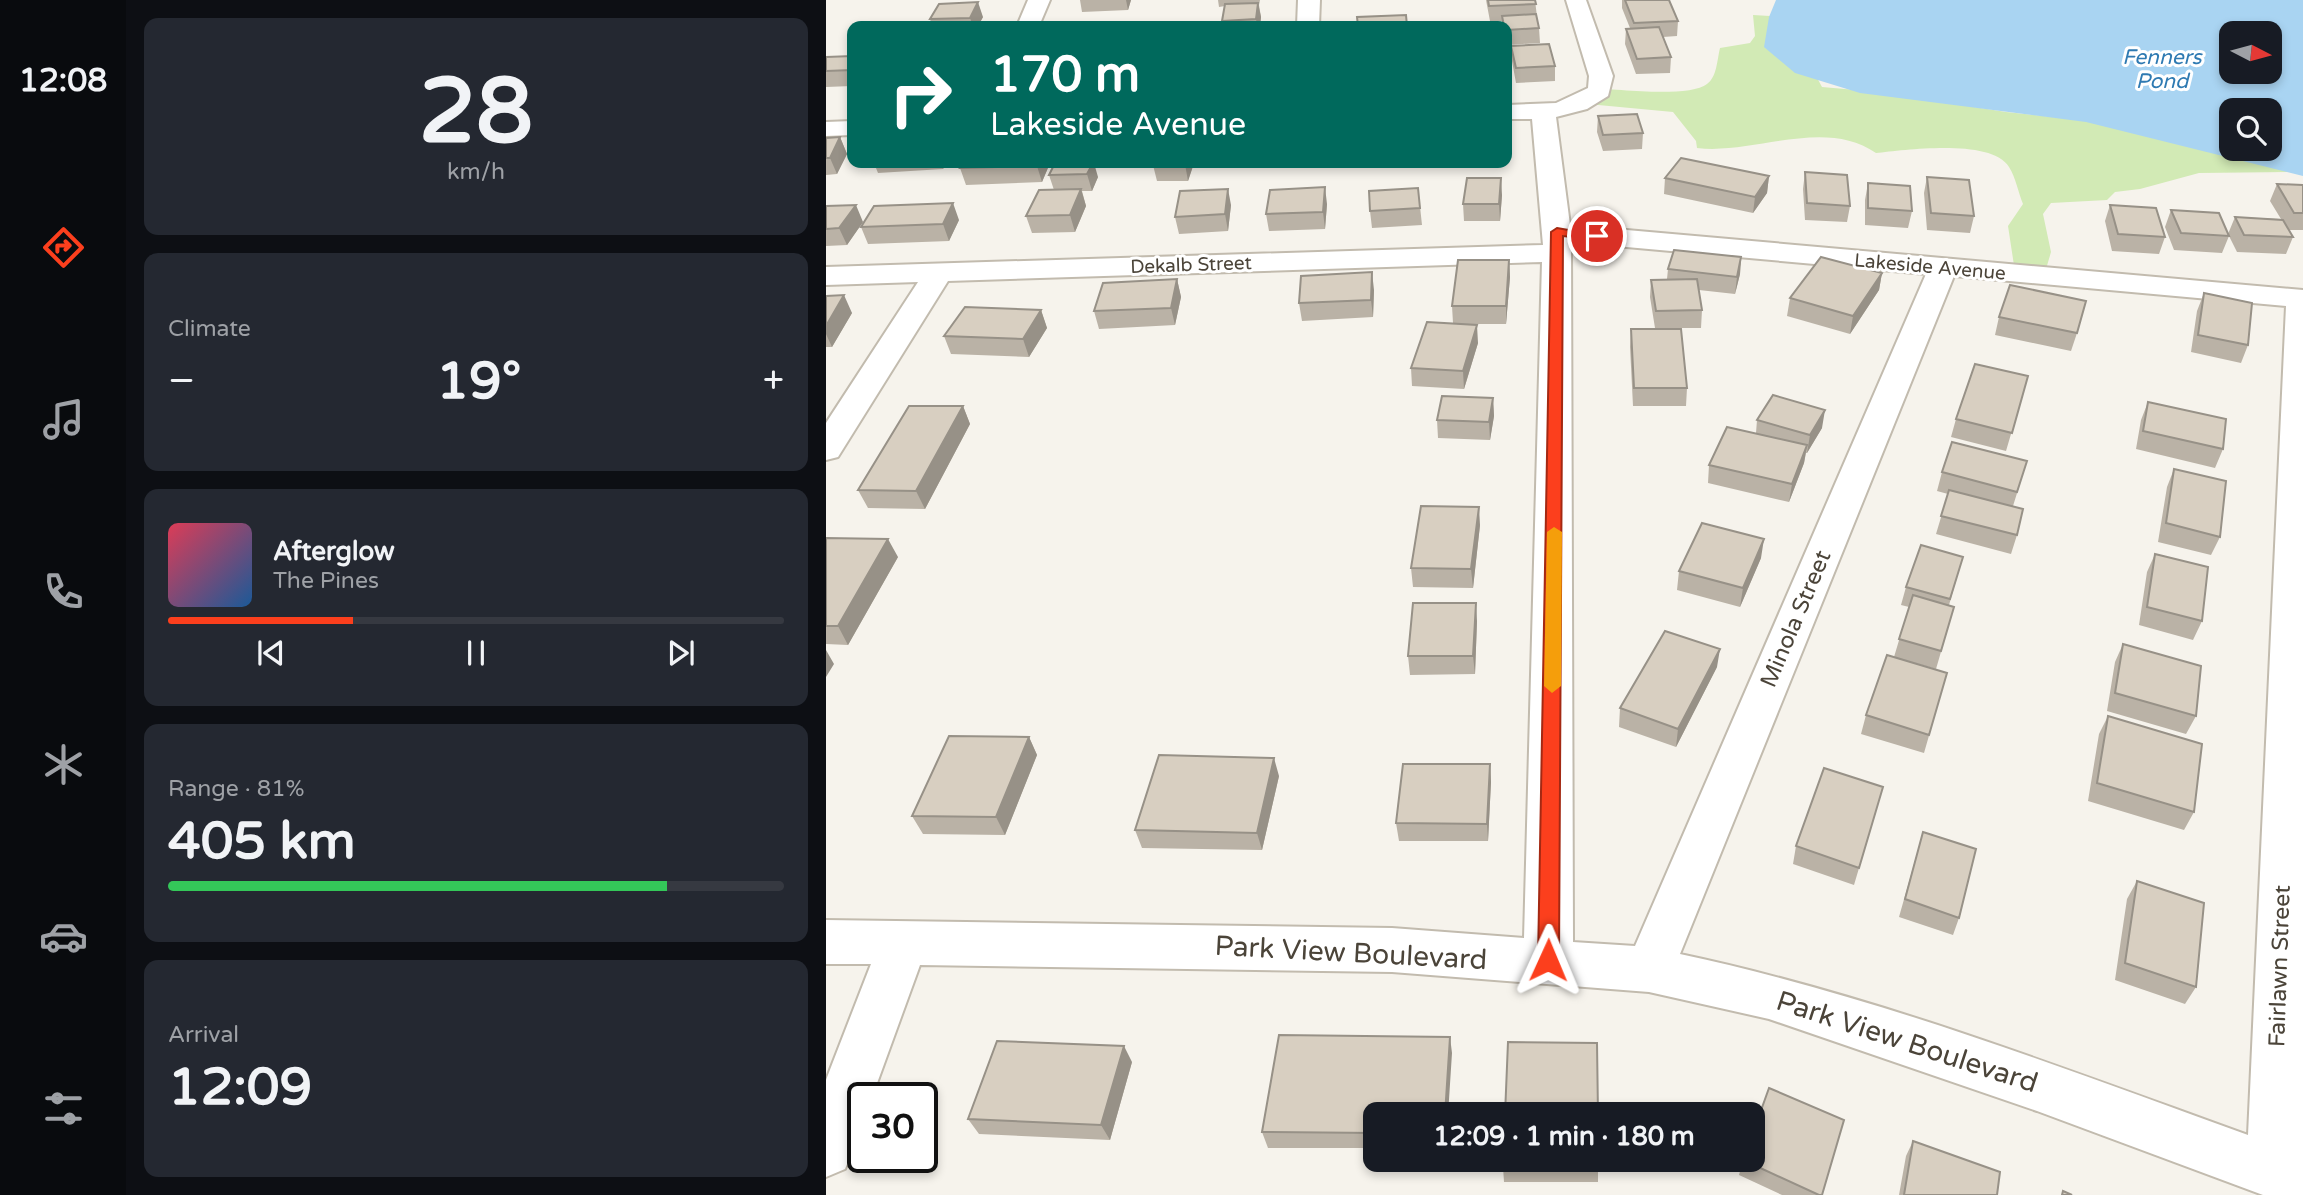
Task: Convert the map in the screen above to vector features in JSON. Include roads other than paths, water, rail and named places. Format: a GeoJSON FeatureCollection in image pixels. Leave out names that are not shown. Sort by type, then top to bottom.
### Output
{"type":"FeatureCollection","features":[{"type":"Feature","properties":{"kind":"street"},"geometry":{"type":"LineString","coordinates":[[1030,21],[1039,0]]}},
{"type":"Feature","properties":{"kind":"street"},"geometry":{"type":"LineString","coordinates":[[1308,21],[1309,0]]}},
{"type":"Feature","properties":{"kind":"street"},"geometry":{"type":"LineString","coordinates":[[1512,112],[1543,112],[1584,104],[1600,91],[1601,76],[1576,0]]}},
{"type":"Feature","properties":{"kind":"street"},"geometry":{"type":"LineString","coordinates":[[1543,112],[1556,242],[1548,960]]}},
{"type":"Feature","properties":{"kind":"street"},"geometry":{"type":"LineString","coordinates":[[826,129],[847,128]]}},
{"type":"Feature","properties":{"kind":"street","name":"Lakeside Avenue"},"geometry":{"type":"LineString","coordinates":[[1556,242],[1943,269],[2302,299]]}},
{"type":"Feature","properties":{"kind":"street","name":"Dekalb Street"},"geometry":{"type":"LineString","coordinates":[[826,276],[938,274],[1556,242]]}},
{"type":"Feature","properties":{"kind":"street","name":"Minola Street"},"geometry":{"type":"LineString","coordinates":[[1649,970],[1943,269]]}},
{"type":"Feature","properties":{"kind":"street"},"geometry":{"type":"LineString","coordinates":[[826,449],[938,274]]}},
{"type":"Feature","properties":{"kind":"street","name":"Fairlawn Street"},"geometry":{"type":"LineString","coordinates":[[2289,1177],[2302,299]]}},
{"type":"Feature","properties":{"kind":"street","name":"Park View Boulevard"},"geometry":{"type":"LineString","coordinates":[[826,942],[1392,950],[1505,960],[1548,960],[1649,970],[1769,996],[2037,1085],[2289,1177]]}},
{"type":"Feature","properties":{"kind":"street"},"geometry":{"type":"LineString","coordinates":[[826,1150],[904,942]]}},
{"type":"Feature","properties":{"kind":"water","name":"Fenners Pond"},"geometry":{"type":"Polygon","coordinates":[[[1776,0],[2303,0],[2303,176],[2243,161],[2282,161],[2282,98],[2219,98],[2219,155],[2086,122],[1860,93],[1795,73],[1764,47],[1769,17],[1776,0]]]}}]}
